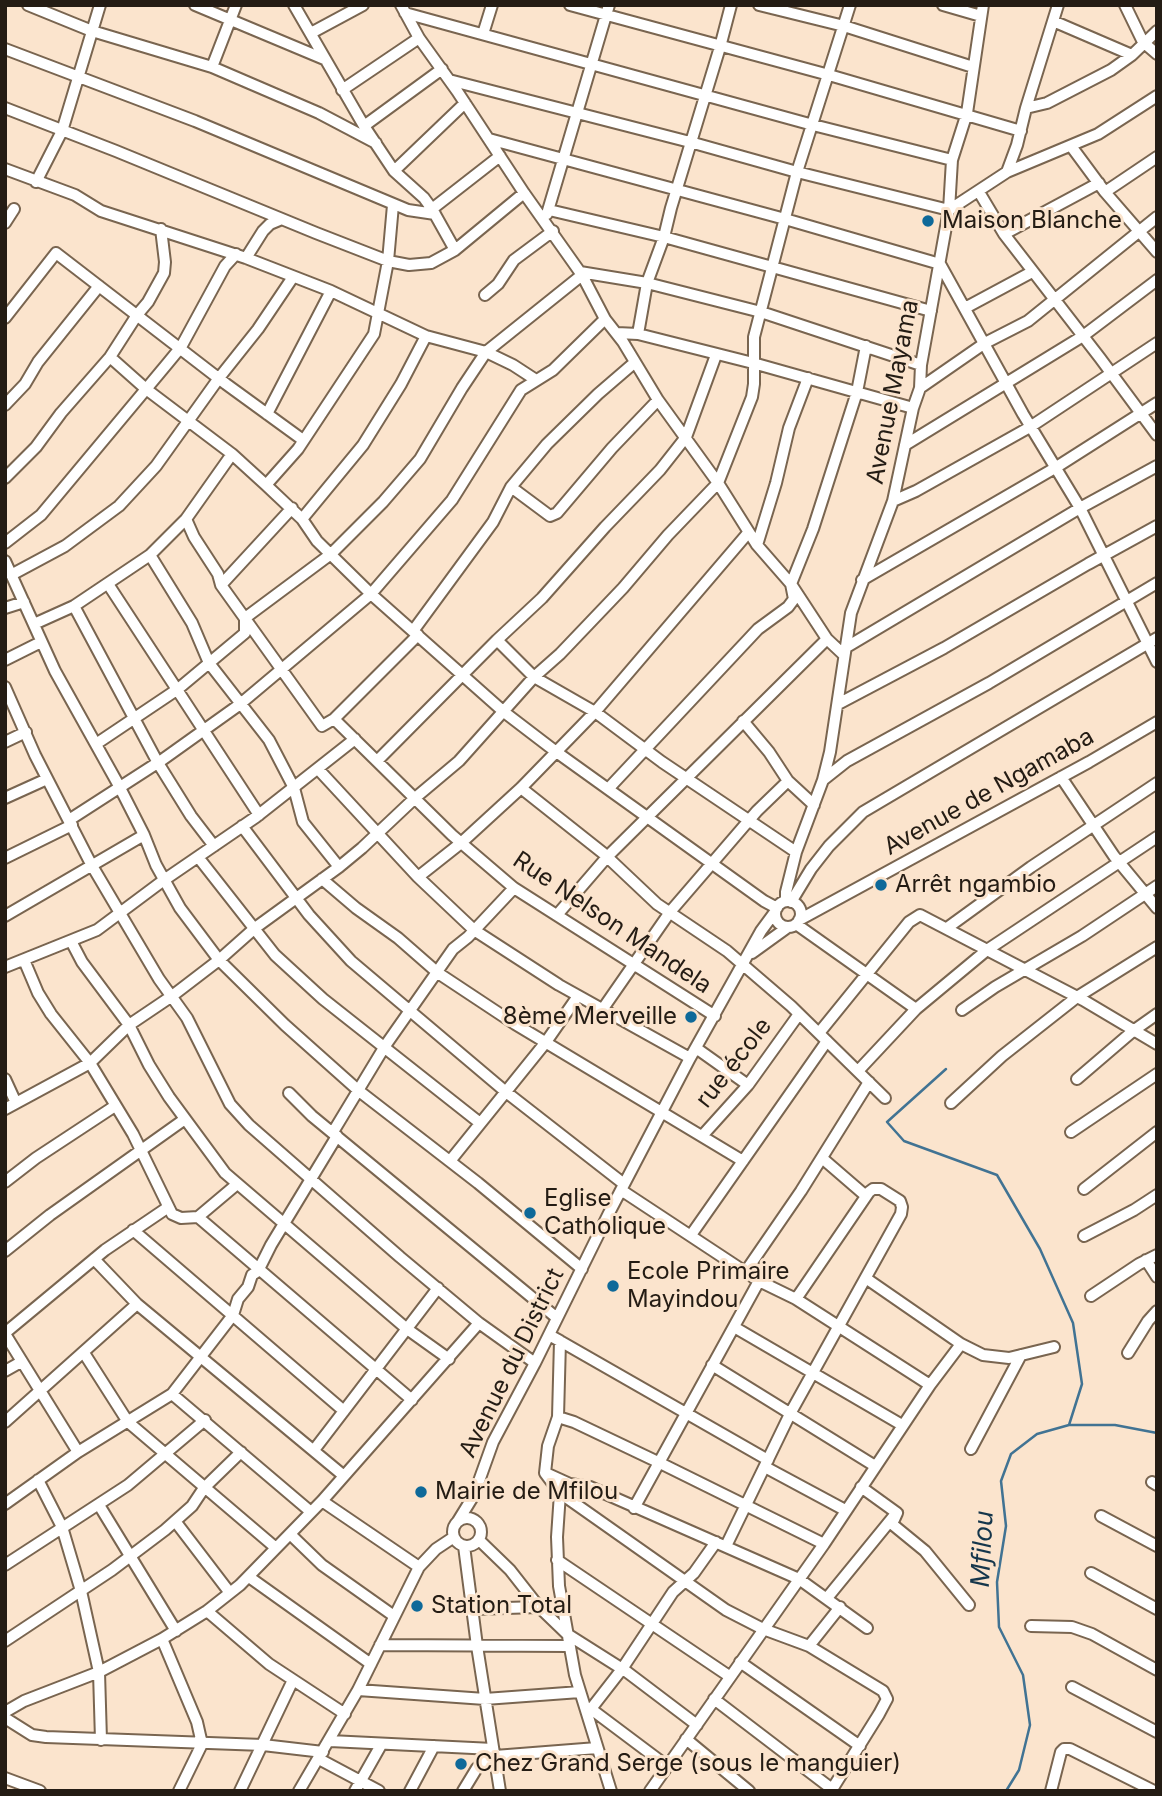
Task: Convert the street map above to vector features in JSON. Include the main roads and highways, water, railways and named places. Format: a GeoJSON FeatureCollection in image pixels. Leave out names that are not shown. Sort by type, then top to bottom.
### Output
{"type":"FeatureCollection","features":[{"type":"Feature","properties":{"kind":"waterway"},"geometry":{"type":"LineString","coordinates":[[946,1069],[887,1122],[904,1141],[997,1175],[1040,1249],[1073,1323],[1082,1384],[1069,1425]]}},
{"type":"Feature","properties":{"kind":"waterway","name":"Mfilou"},"geometry":{"type":"LineString","coordinates":[[1006,1791],[1019,1770],[1030,1725],[1023,1675],[999,1627],[997,1582],[1006,1526],[1001,1481],[1011,1454],[1037,1434],[1069,1425],[1115,1425],[1157,1433]]}},
{"type":"Feature","properties":{"kind":"place","name":"Maison Blanche"},"geometry":{"type":"Point","coordinates":[928,221]}},
{"type":"Feature","properties":{"kind":"place","name":"Arrêt ngambio"},"geometry":{"type":"Point","coordinates":[881,885]}},
{"type":"Feature","properties":{"kind":"place","name":"8ème Merveille"},"geometry":{"type":"Point","coordinates":[691,1017]}},
{"type":"Feature","properties":{"kind":"place","name":"Eglise Catholique"},"geometry":{"type":"Point","coordinates":[530,1213]}},
{"type":"Feature","properties":{"kind":"place","name":"Ecole Primaire Mayindou"},"geometry":{"type":"Point","coordinates":[613,1286]}},
{"type":"Feature","properties":{"kind":"place","name":"Mairie de Mfilou"},"geometry":{"type":"Point","coordinates":[421,1492]}},
{"type":"Feature","properties":{"kind":"place","name":"Station Total"},"geometry":{"type":"Point","coordinates":[417,1606]}},
{"type":"Feature","properties":{"kind":"place","name":"Chez Grand Serge (sous le manguier)"},"geometry":{"type":"Point","coordinates":[461,1764]}}]}
